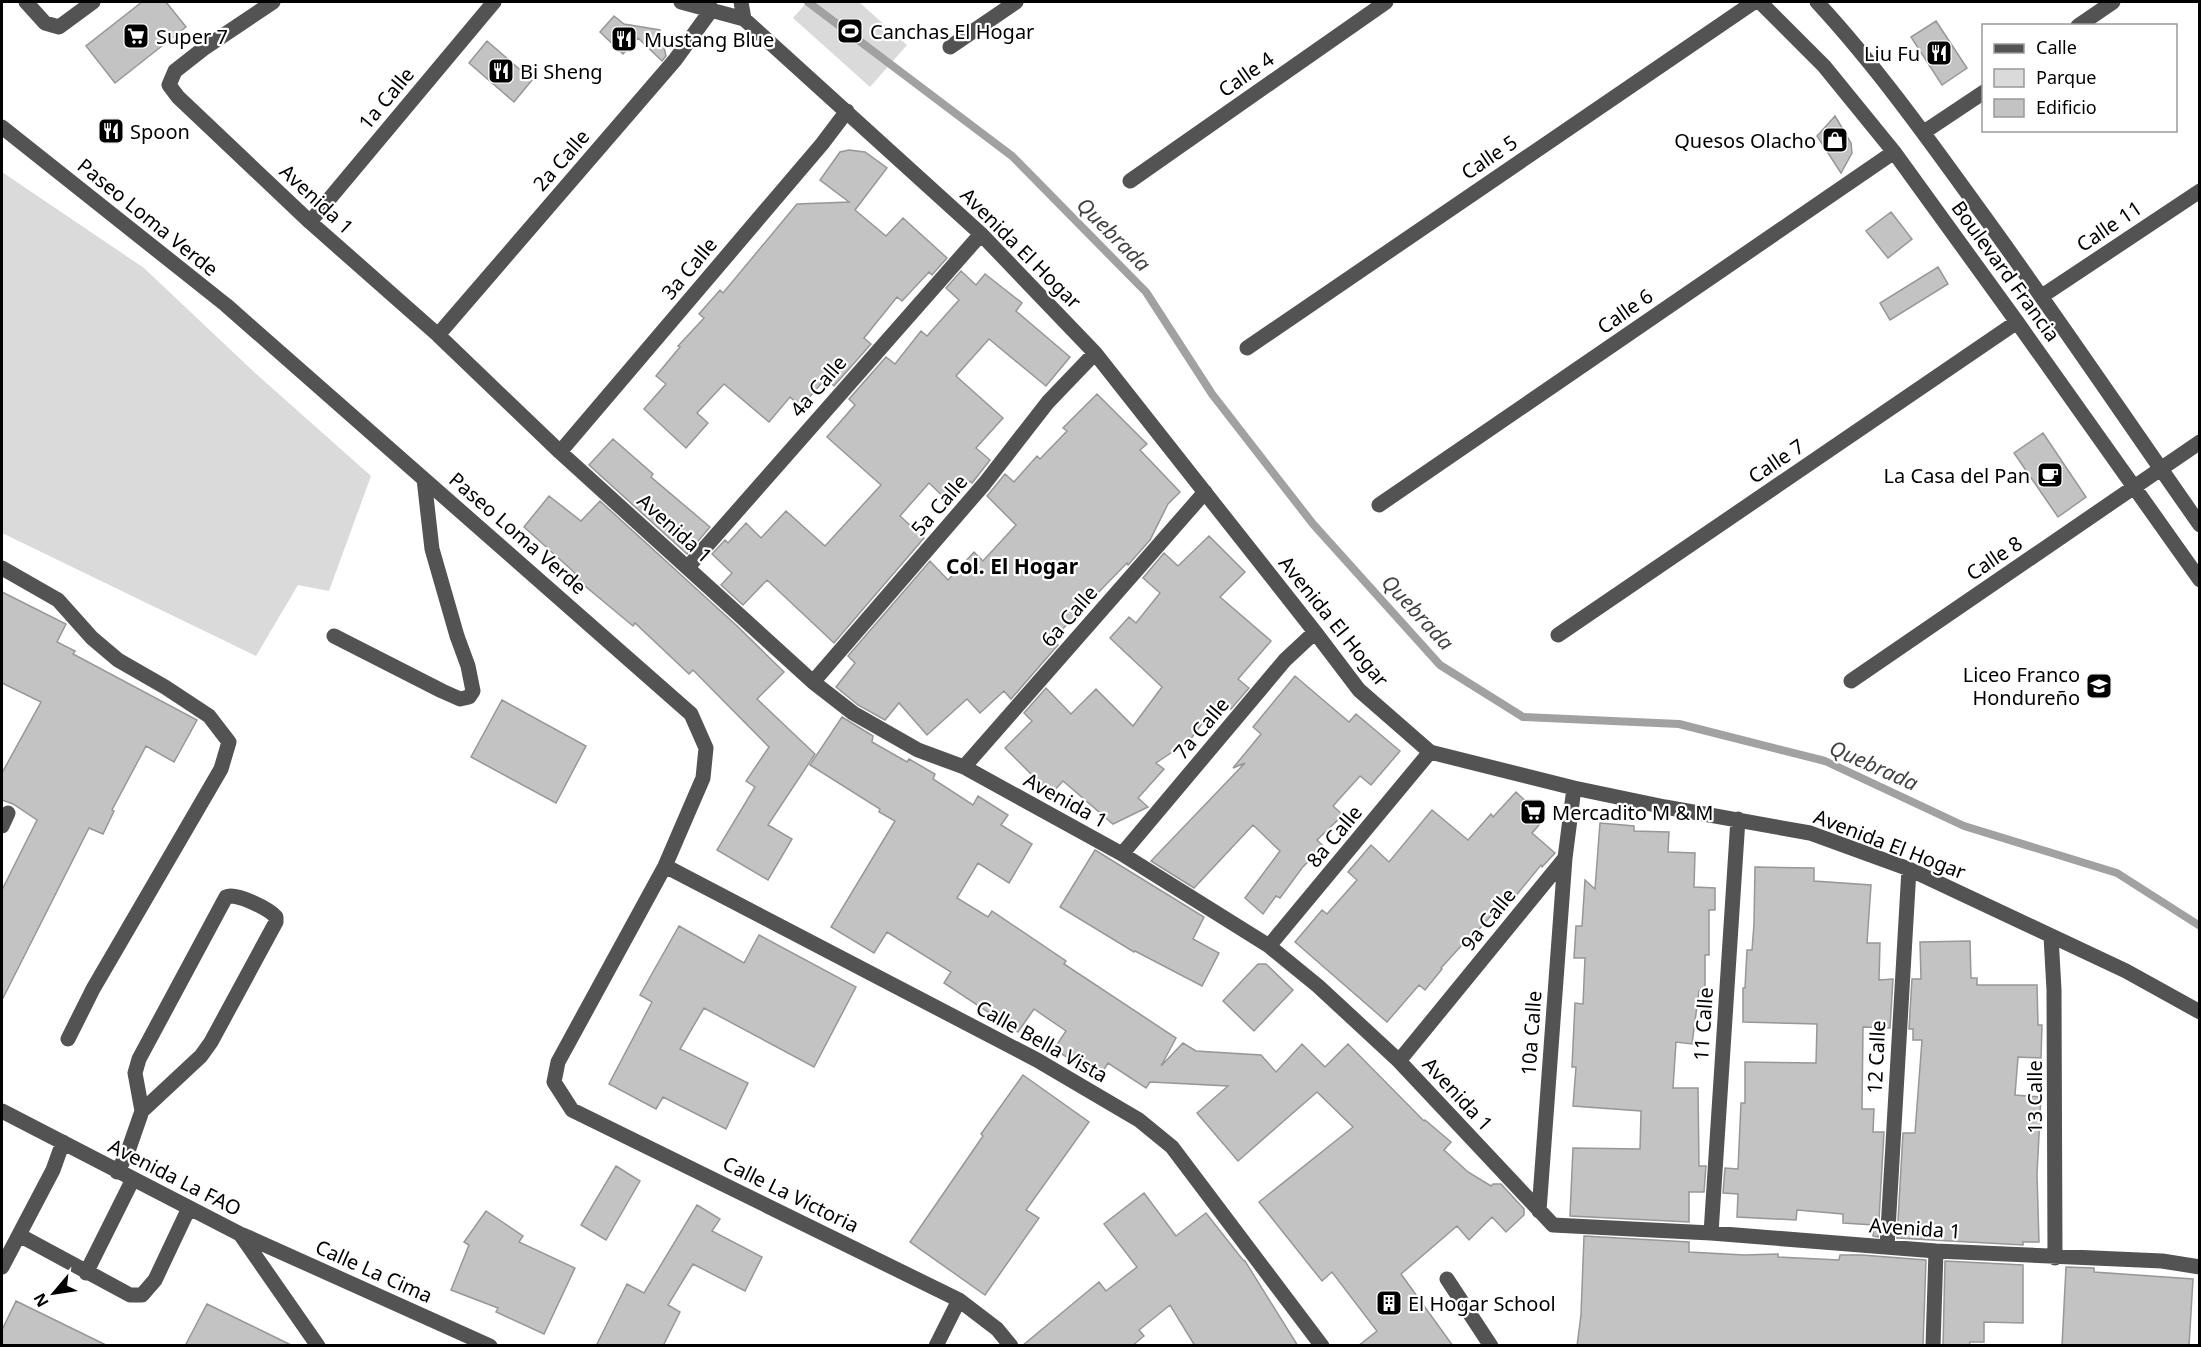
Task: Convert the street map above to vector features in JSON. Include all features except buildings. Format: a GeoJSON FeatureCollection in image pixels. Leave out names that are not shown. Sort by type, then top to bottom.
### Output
{"type":"FeatureCollection","features":[{"type":"Feature","properties":{"kind":"street"},"geometry":{"type":"LineString","coordinates":[[27,2],[45,23],[59,27],[93,2]]}},
{"type":"Feature","properties":{"kind":"street","name":"Avenida 1"},"geometry":{"type":"LineString","coordinates":[[273,2],[203,49],[175,71],[168,85],[178,97],[310,222],[438,335],[560,452],[813,682],[862,719],[918,750],[964,768],[1122,854],[1269,946],[1399,1061],[1553,1225],[1711,1233],[1936,1251],[2162,1261],[2199,1267]]}},
{"type":"Feature","properties":{"kind":"street","name":"1a Calle"},"geometry":{"type":"LineString","coordinates":[[310,222],[494,2]]}},
{"type":"Feature","properties":{"kind":"street","name":"Avenida El Hogar"},"geometry":{"type":"LineString","coordinates":[[681,2],[744,20],[981,234],[1095,353],[1359,690],[1430,752],[1574,788],[1810,833],[1909,869],[2126,971],[2199,1012]]}},
{"type":"Feature","properties":{"kind":"street"},"geometry":{"type":"LineString","coordinates":[[741,2],[744,20]]}},
{"type":"Feature","properties":{"kind":"street"},"geometry":{"type":"LineString","coordinates":[[950,47],[1016,2]]}},
{"type":"Feature","properties":{"kind":"street","name":"Calle 4"},"geometry":{"type":"LineString","coordinates":[[1130,181],[1386,2]]}},
{"type":"Feature","properties":{"kind":"street","name":"Calle 5"},"geometry":{"type":"LineString","coordinates":[[1247,348],[1754,2]]}},
{"type":"Feature","properties":{"kind":"street","name":"Boulevard Francia"},"geometry":{"type":"LineString","coordinates":[[1760,2],[1824,66],[1894,152],[2135,487],[2199,580]]}},
{"type":"Feature","properties":{"kind":"street","name":"Boulevard Francia"},"geometry":{"type":"LineString","coordinates":[[1817,2],[1885,81],[1924,132],[2042,296],[2199,525]]}},
{"type":"Feature","properties":{"kind":"street"},"geometry":{"type":"LineString","coordinates":[[2081,24],[2113,2]]}},
{"type":"Feature","properties":{"kind":"street","name":"2a Calle"},"geometry":{"type":"LineString","coordinates":[[438,335],[675,60],[712,9]]}},
{"type":"Feature","properties":{"kind":"street"},"geometry":{"type":"LineString","coordinates":[[1924,132],[1982,93]]}},
{"type":"Feature","properties":{"kind":"street","name":"3a Calle"},"geometry":{"type":"LineString","coordinates":[[560,452],[807,162],[847,111]]}},
{"type":"Feature","properties":{"kind":"street","name":"Paseo Loma Verde"},"geometry":{"type":"LineString","coordinates":[[2,127],[226,305],[692,714],[706,748],[703,778],[665,866],[558,1062],[554,1082]]}},
{"type":"Feature","properties":{"kind":"street","name":"Calle 6"},"geometry":{"type":"LineString","coordinates":[[1379,506],[1894,152]]}},
{"type":"Feature","properties":{"kind":"street","name":"Calle 11"},"geometry":{"type":"LineString","coordinates":[[2042,296],[2199,191]]}},
{"type":"Feature","properties":{"kind":"street","name":"4a Calle"},"geometry":{"type":"LineString","coordinates":[[688,567],[981,234]]}},
{"type":"Feature","properties":{"kind":"street","name":"Calle 7"},"geometry":{"type":"LineString","coordinates":[[1558,635],[2017,322]]}},
{"type":"Feature","properties":{"kind":"street","name":"5a Calle"},"geometry":{"type":"LineString","coordinates":[[813,682],[986,483],[1048,402],[1095,353]]}},
{"type":"Feature","properties":{"kind":"street","name":"Calle 8"},"geometry":{"type":"LineString","coordinates":[[1851,681],[2199,442]]}},
{"type":"Feature","properties":{"kind":"street"},"geometry":{"type":"LineString","coordinates":[[334,636],[451,695],[460,699],[470,697],[473,691],[468,666],[432,549],[424,479]]}},
{"type":"Feature","properties":{"kind":"street","name":"6a Calle"},"geometry":{"type":"LineString","coordinates":[[964,768],[1205,492]]}},
{"type":"Feature","properties":{"kind":"street"},"geometry":{"type":"LineString","coordinates":[[2,568],[58,600],[92,638],[118,660],[209,716],[229,742],[221,769],[93,989],[68,1039]]}},
{"type":"Feature","properties":{"kind":"street","name":"7a Calle"},"geometry":{"type":"LineString","coordinates":[[1122,854],[1285,660],[1315,632]]}},
{"type":"Feature","properties":{"kind":"street","name":"8a Calle"},"geometry":{"type":"LineString","coordinates":[[1269,946],[1430,752]]}},
{"type":"Feature","properties":{"kind":"street"},"geometry":{"type":"LineString","coordinates":[[1565,858],[1574,788]]}},
{"type":"Feature","properties":{"kind":"street","name":"11 Calle"},"geometry":{"type":"LineString","coordinates":[[1711,1233],[1738,819]]}},
{"type":"Feature","properties":{"kind":"street","name":"9a Calle"},"geometry":{"type":"LineString","coordinates":[[1399,1061],[1565,858]]}},
{"type":"Feature","properties":{"kind":"street","name":"10a Calle"},"geometry":{"type":"LineString","coordinates":[[1539,1211],[1565,858]]}},
{"type":"Feature","properties":{"kind":"street","name":"Calle Bella Vista"},"geometry":{"type":"LineString","coordinates":[[665,866],[1037,1060],[1139,1120],[1172,1147],[1322,1346]]}},
{"type":"Feature","properties":{"kind":"street","name":"12 Calle"},"geometry":{"type":"LineString","coordinates":[[1887,1247],[1909,869]]}},
{"type":"Feature","properties":{"kind":"street"},"geometry":{"type":"LineString","coordinates":[[117,1172],[142,1111],[196,1063],[211,1042],[276,922],[271,911],[234,895],[226,897],[139,1059],[135,1073],[142,1111]]}},
{"type":"Feature","properties":{"kind":"street","name":"13 Calle"},"geometry":{"type":"LineString","coordinates":[[2050,936],[2054,990],[2055,1258]]}},
{"type":"Feature","properties":{"kind":"street","name":"Calle La Victoria"},"geometry":{"type":"LineString","coordinates":[[554,1082],[572,1110],[959,1300],[997,1329],[1011,1346]]}},
{"type":"Feature","properties":{"kind":"street","name":"Avenida La FAO"},"geometry":{"type":"LineString","coordinates":[[2,1111],[240,1234],[318,1346]]}},
{"type":"Feature","properties":{"kind":"street"},"geometry":{"type":"LineString","coordinates":[[2,1267],[52,1170],[63,1142]]}},
{"type":"Feature","properties":{"kind":"street"},"geometry":{"type":"LineString","coordinates":[[86,1273],[133,1179]]}},
{"type":"Feature","properties":{"kind":"street"},"geometry":{"type":"LineString","coordinates":[[19,1235],[130,1295],[142,1295],[154,1280],[189,1208]]}},
{"type":"Feature","properties":{"kind":"street","name":"Calle La Cima"},"geometry":{"type":"LineString","coordinates":[[240,1234],[490,1346]]}},
{"type":"Feature","properties":{"kind":"street"},"geometry":{"type":"LineString","coordinates":[[1933,1346],[1936,1251]]}},
{"type":"Feature","properties":{"kind":"street"},"geometry":{"type":"LineString","coordinates":[[1447,1279],[1491,1346]]}},
{"type":"Feature","properties":{"kind":"street"},"geometry":{"type":"LineString","coordinates":[[936,1346],[959,1300]]}},
{"type":"Feature","properties":{"kind":"green space","name":"Canchas El Hogar"},"geometry":{"type":"Polygon","coordinates":[[[807,2],[859,2],[907,45],[870,87],[793,18],[807,2]]]}},
{"type":"Feature","properties":{"kind":"green space"},"geometry":{"type":"Polygon","coordinates":[[[2,172],[144,268],[253,371],[371,476],[329,591],[298,585],[256,656],[2,533],[2,172]]]}},
{"type":"Feature","properties":{"kind":"waterway","name":"Quebrada"},"geometry":{"type":"LineString","coordinates":[[808,2],[1012,156],[1146,292],[1212,394],[1313,524],[1440,665],[1523,717],[1679,724],[1825,761],[1964,826],[2117,873],[2200,926]]}},
{"type":"Feature","properties":{"kind":"place","name":"Canchas El Hogar"},"geometry":{"type":"Point","coordinates":[850,31]}},
{"type":"Feature","properties":{"kind":"place","name":"Super 7"},"geometry":{"type":"Point","coordinates":[136,36]}},
{"type":"Feature","properties":{"kind":"place","name":"Mustang Blue"},"geometry":{"type":"Point","coordinates":[624,39]}},
{"type":"Feature","properties":{"kind":"place","name":"Liu Fu"},"geometry":{"type":"Point","coordinates":[1939,53]}},
{"type":"Feature","properties":{"kind":"place","name":"Bi Sheng"},"geometry":{"type":"Point","coordinates":[501,71]}},
{"type":"Feature","properties":{"kind":"place","name":"Spoon"},"geometry":{"type":"Point","coordinates":[111,131]}},
{"type":"Feature","properties":{"kind":"place","name":"Quesos Olacho"},"geometry":{"type":"Point","coordinates":[1835,140]}},
{"type":"Feature","properties":{"kind":"place","name":"La Casa del Pan"},"geometry":{"type":"Point","coordinates":[2050,475]}},
{"type":"Feature","properties":{"kind":"place","name":"Liceo Franco Hondureño"},"geometry":{"type":"Point","coordinates":[2099,686]}},
{"type":"Feature","properties":{"kind":"place","name":"Mercadito M & M"},"geometry":{"type":"Point","coordinates":[1533,812]}},
{"type":"Feature","properties":{"kind":"place","name":"El Hogar School"},"geometry":{"type":"Point","coordinates":[1389,1303]}},
{"type":"Feature","properties":{"kind":"district","name":"Col. El Hogar"},"geometry":{"type":"Point","coordinates":[1012,566]}}]}
